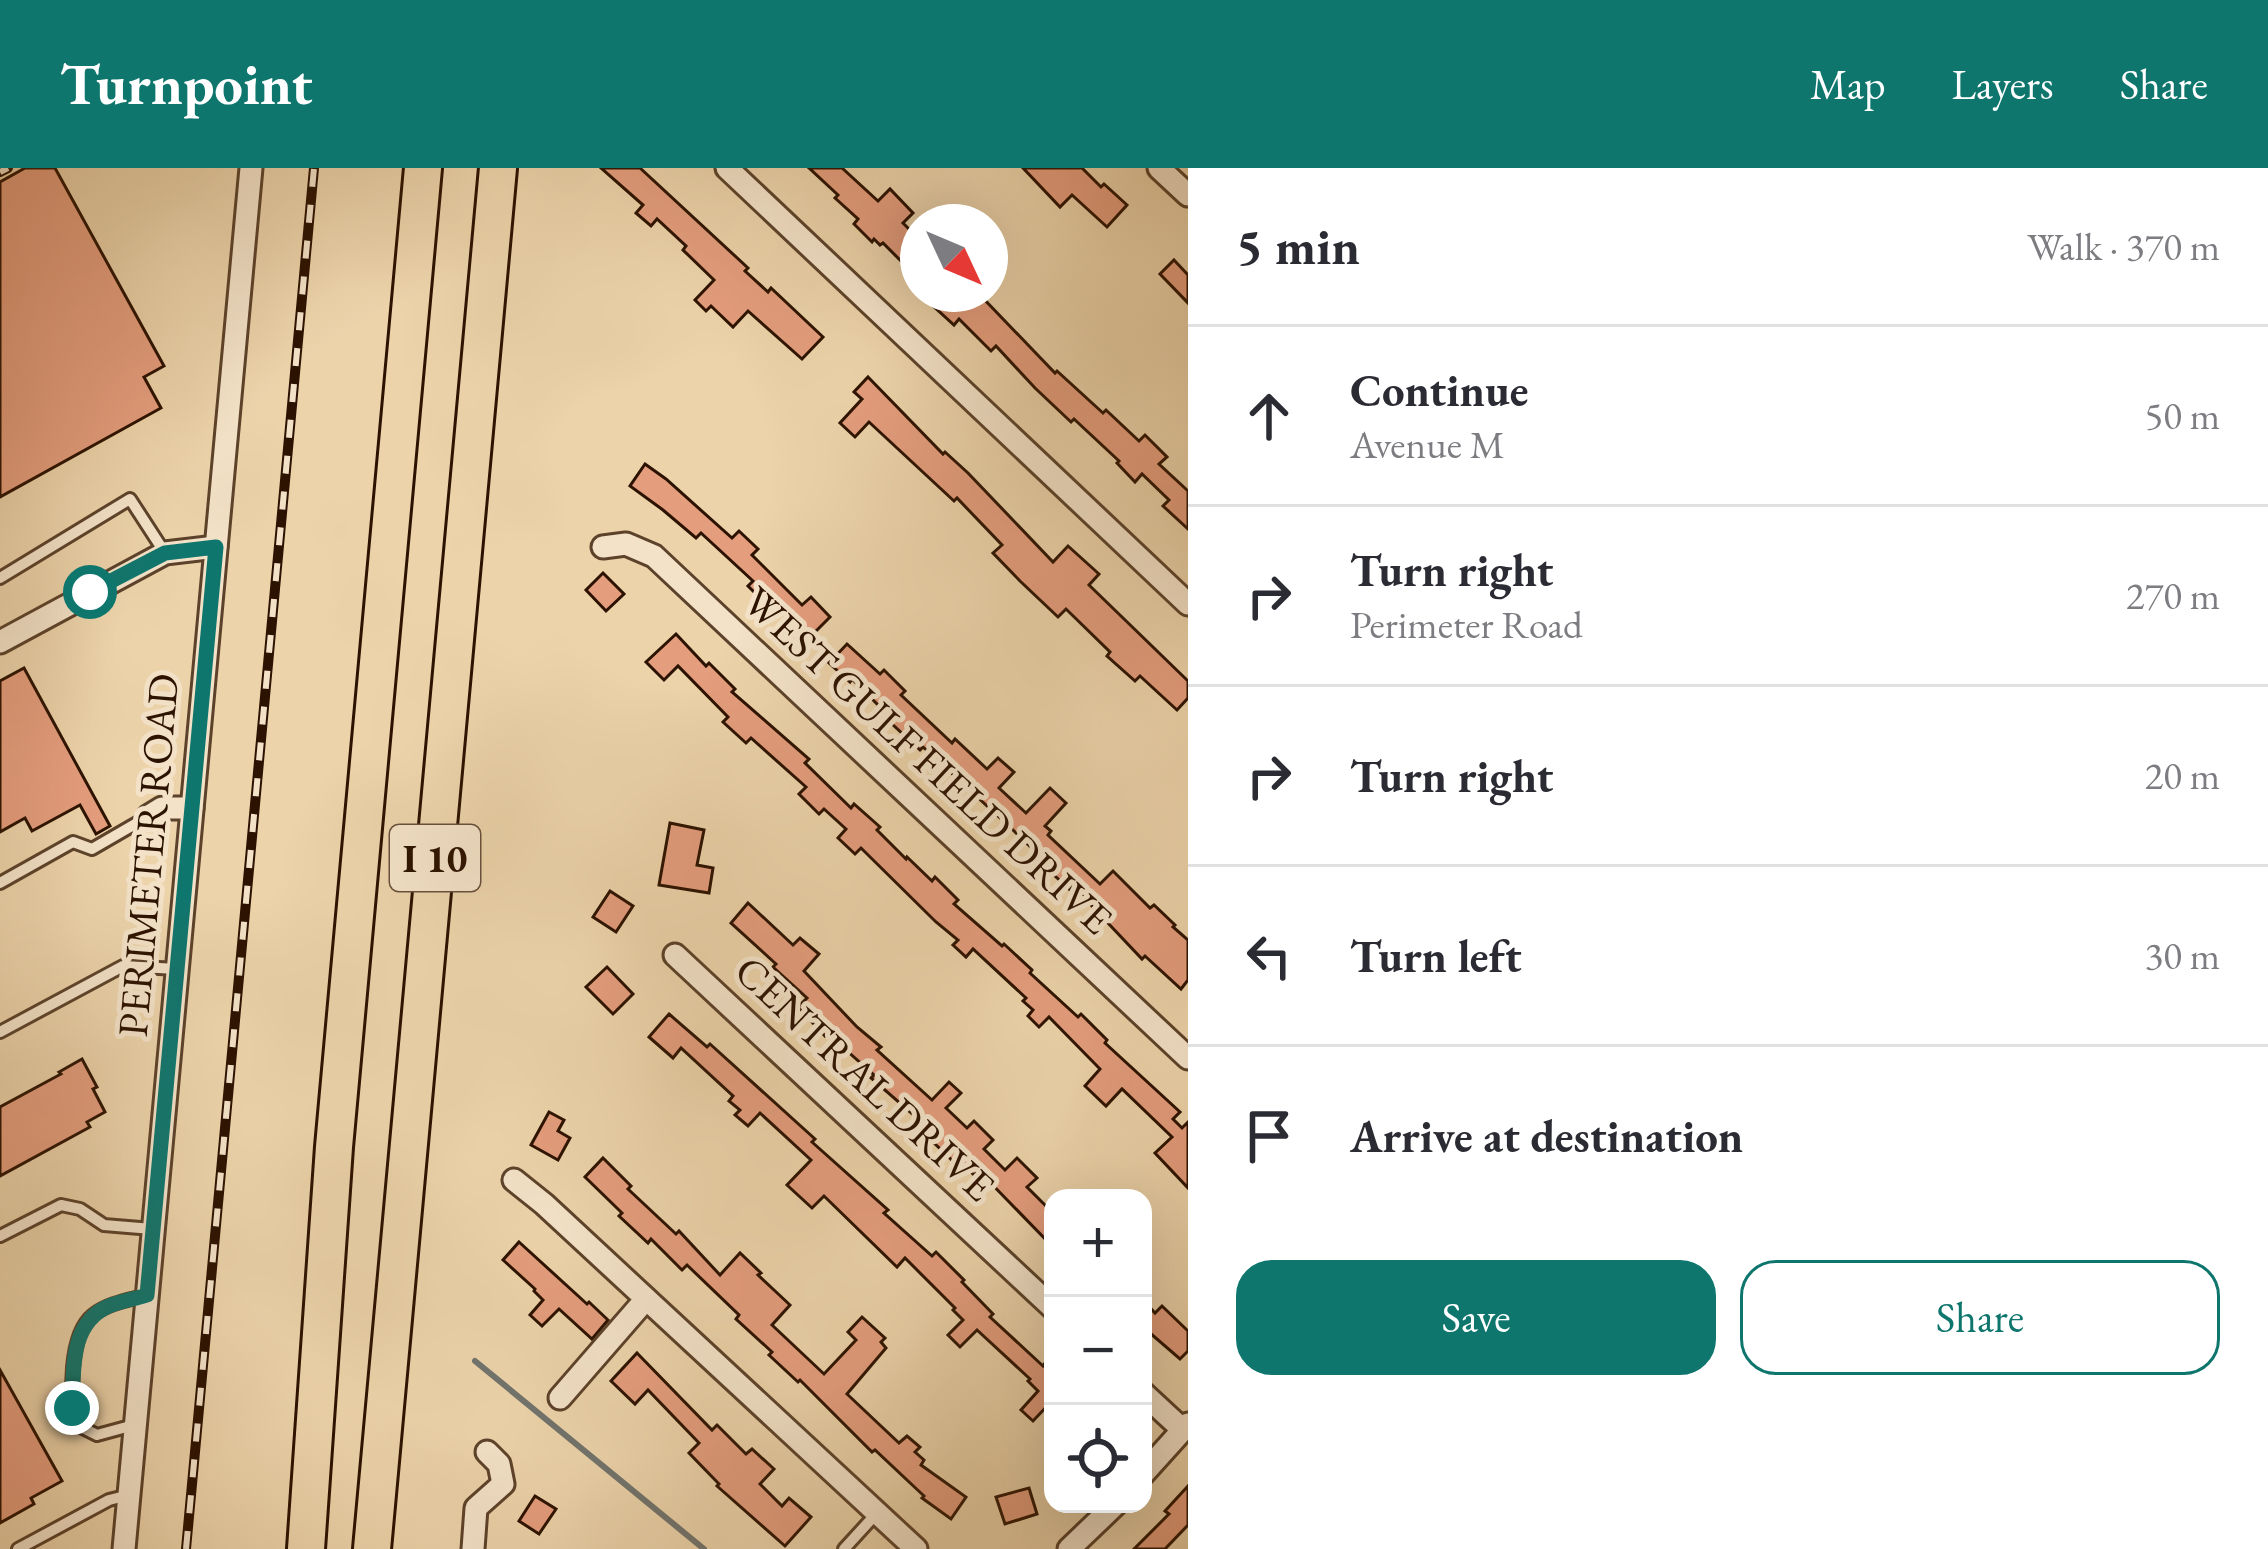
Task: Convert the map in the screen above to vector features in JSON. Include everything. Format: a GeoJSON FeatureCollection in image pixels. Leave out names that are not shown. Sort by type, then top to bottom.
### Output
{"type":"FeatureCollection","features":[{"type":"Feature","properties":{"kind":"highway","name":"I 10"},"geometry":{"type":"LineString","coordinates":[[306,1549],[334,1147],[424,168]]}},
{"type":"Feature","properties":{"kind":"highway","name":"I 10"},"geometry":{"type":"LineString","coordinates":[[372,1549],[498,168]]}},
{"type":"Feature","properties":{"kind":"street","name":"PERIMETER ROAD"},"geometry":{"type":"LineString","coordinates":[[124,1549],[251,168]]}},
{"type":"Feature","properties":{"kind":"street"},"geometry":{"type":"LineString","coordinates":[[727,168],[1188,604]]}},
{"type":"Feature","properties":{"kind":"street"},"geometry":{"type":"LineString","coordinates":[[1160,168],[1188,195]]}},
{"type":"Feature","properties":{"kind":"street","name":"WEST GULF FIELD DRIVE"},"geometry":{"type":"LineString","coordinates":[[603,547],[626,544],[654,556],[1188,1058]]}},
{"type":"Feature","properties":{"kind":"street"},"geometry":{"type":"LineString","coordinates":[[0,642],[165,553],[216,547]]}},
{"type":"Feature","properties":{"kind":"street"},"geometry":{"type":"LineString","coordinates":[[148,816],[163,808],[192,808]]}},
{"type":"Feature","properties":{"kind":"street","name":"CENTRAL DRIVE"},"geometry":{"type":"LineString","coordinates":[[675,955],[1044,1300]]}},
{"type":"Feature","properties":{"kind":"street"},"geometry":{"type":"LineString","coordinates":[[514,1180],[916,1549]]}},
{"type":"Feature","properties":{"kind":"street"},"geometry":{"type":"LineString","coordinates":[[560,1397],[646,1299]]}},
{"type":"Feature","properties":{"kind":"street"},"geometry":{"type":"LineString","coordinates":[[1152,1400],[1185,1427],[1152,1464]]}},
{"type":"Feature","properties":{"kind":"street"},"geometry":{"type":"LineString","coordinates":[[473,1549],[476,1508],[503,1484],[499,1464],[487,1452]]}},
{"type":"Feature","properties":{"kind":"street"},"geometry":{"type":"LineString","coordinates":[[1069,1549],[1106,1513]]}},
{"type":"Feature","properties":{"kind":"lane"},"geometry":{"type":"LineString","coordinates":[[0,578],[130,499],[165,553]]}},
{"type":"Feature","properties":{"kind":"lane"},"geometry":{"type":"LineString","coordinates":[[0,883],[73,842],[92,849],[148,816]]}},
{"type":"Feature","properties":{"kind":"lane"},"geometry":{"type":"LineString","coordinates":[[0,1032],[123,966],[177,969]]}},
{"type":"Feature","properties":{"kind":"lane"},"geometry":{"type":"LineString","coordinates":[[0,1236],[61,1205],[80,1209],[104,1225],[153,1230]]}},
{"type":"Feature","properties":{"kind":"lane"},"geometry":{"type":"LineString","coordinates":[[134,1425],[97,1435],[77,1424],[72,1408],[75,1346],[88,1318],[147,1295]]}},
{"type":"Feature","properties":{"kind":"lane"},"geometry":{"type":"LineString","coordinates":[[18,1549],[109,1500],[129,1495]]}},
{"type":"Feature","properties":{"kind":"lane"},"geometry":{"type":"LineString","coordinates":[[844,1549],[876,1514]]}},
{"type":"Feature","properties":{"kind":"building"},"geometry":{"type":"Polygon","coordinates":[[[25,168],[55,168],[164,366],[144,377],[161,408],[0,497],[0,182],[25,168]]]}},
{"type":"Feature","properties":{"kind":"building"},"geometry":{"type":"Polygon","coordinates":[[[601,168],[640,168],[748,268],[745,271],[768,292],[771,288],[823,337],[802,359],[748,311],[733,327],[711,306],[706,311],[695,300],[714,280],[657,219],[651,226],[636,213],[643,205],[601,168]]]}},
{"type":"Feature","properties":{"kind":"building"},"geometry":{"type":"Polygon","coordinates":[[[809,168],[842,168],[878,201],[890,189],[904,204],[900,204],[900,260],[854,224],[858,219],[835,198],[838,195],[809,168]]]}},
{"type":"Feature","properties":{"kind":"building"},"geometry":{"type":"Polygon","coordinates":[[[1023,168],[1082,168],[1127,205],[1107,227],[1072,195],[1060,207],[1023,168]]]}},
{"type":"Feature","properties":{"kind":"building"},"geometry":{"type":"Polygon","coordinates":[[[1174,260],[1188,275],[1188,303],[1160,274],[1174,260]]]}},
{"type":"Feature","properties":{"kind":"building"},"geometry":{"type":"Polygon","coordinates":[[[940,312],[996,312],[1055,373],[1103,413],[1106,410],[1139,441],[1145,435],[1167,457],[1159,464],[1188,491],[1188,529],[1163,506],[1169,500],[1142,474],[1135,482],[1119,461],[1074,419],[1071,422],[996,346],[991,351],[959,319],[954,325],[940,312]]]}},
{"type":"Feature","properties":{"kind":"building"},"geometry":{"type":"Polygon","coordinates":[[[868,377],[1053,562],[1068,546],[1099,574],[1089,585],[1188,681],[1188,698],[1177,710],[1140,676],[1135,681],[1107,656],[1110,652],[1066,609],[1058,617],[993,553],[1002,545],[957,498],[954,501],[869,422],[855,437],[840,423],[862,399],[854,392],[868,377]]]}},
{"type":"Feature","properties":{"kind":"building"},"geometry":{"type":"Polygon","coordinates":[[[645,464],[732,538],[739,531],[758,549],[752,555],[802,605],[811,597],[830,617],[808,639],[775,605],[771,609],[748,586],[753,581],[701,533],[696,538],[630,486],[645,464]]]}},
{"type":"Feature","properties":{"kind":"building"},"geometry":{"type":"Polygon","coordinates":[[[603,573],[624,594],[606,611],[586,590],[603,573]]]}},
{"type":"Feature","properties":{"kind":"building"},"geometry":{"type":"Polygon","coordinates":[[[676,634],[735,689],[732,692],[809,759],[805,763],[851,808],[854,804],[880,827],[877,830],[932,881],[935,877],[958,900],[954,904],[1004,944],[1078,1017],[1081,1014],[1105,1043],[1180,1112],[1173,1119],[1182,1128],[1188,1122],[1188,1188],[1155,1153],[1172,1137],[1122,1089],[1106,1106],[1085,1086],[1100,1069],[1049,1017],[1039,1027],[1028,1016],[1033,1010],[1023,1001],[1026,998],[973,949],[966,957],[953,945],[958,940],[861,848],[855,854],[838,838],[846,829],[824,809],[819,814],[799,794],[806,787],[751,738],[746,743],[723,722],[728,717],[678,666],[664,680],[646,662],[676,634]]]}},
{"type":"Feature","properties":{"kind":"building"},"geometry":{"type":"Polygon","coordinates":[[[847,644],[880,674],[884,670],[905,691],[901,695],[952,743],[955,739],[987,769],[998,758],[1014,772],[999,788],[1026,813],[1050,788],[1066,803],[1045,826],[1051,831],[1048,835],[1100,884],[1113,871],[1188,940],[1188,980],[1181,989],[1145,956],[1142,959],[1072,885],[1069,889],[1012,829],[891,723],[852,679],[850,682],[829,663],[847,644]]]}},
{"type":"Feature","properties":{"kind":"building"},"geometry":{"type":"Polygon","coordinates":[[[24,668],[110,826],[96,834],[80,805],[32,831],[25,818],[0,832],[0,681],[24,668]]]}},
{"type":"Feature","properties":{"kind":"building"},"geometry":{"type":"Polygon","coordinates":[[[670,823],[704,830],[697,865],[713,868],[709,893],[659,885],[670,823]]]}},
{"type":"Feature","properties":{"kind":"building"},"geometry":{"type":"Polygon","coordinates":[[[610,891],[633,906],[616,932],[593,917],[610,891]]]}},
{"type":"Feature","properties":{"kind":"building"},"geometry":{"type":"Polygon","coordinates":[[[748,903],[793,945],[800,938],[819,954],[804,971],[881,1047],[877,1050],[932,1100],[949,1082],[961,1093],[946,1108],[967,1128],[974,1121],[993,1140],[984,1149],[1005,1170],[1017,1158],[1037,1178],[1027,1187],[1044,1204],[1044,1238],[979,1171],[974,1175],[962,1163],[958,1166],[911,1122],[916,1117],[871,1078],[874,1075],[825,1036],[798,1007],[807,998],[731,923],[748,903]]]}},
{"type":"Feature","properties":{"kind":"building"},"geometry":{"type":"Polygon","coordinates":[[[607,967],[633,994],[613,1014],[586,987],[607,967]]]}},
{"type":"Feature","properties":{"kind":"building"},"geometry":{"type":"Polygon","coordinates":[[[669,1014],[707,1047],[710,1044],[815,1139],[812,1142],[888,1210],[884,1213],[964,1280],[993,1314],[990,1317],[1044,1364],[1044,1409],[1033,1421],[1021,1410],[1038,1391],[1030,1379],[977,1330],[960,1347],[948,1335],[963,1320],[905,1258],[897,1267],[824,1196],[812,1208],[787,1185],[811,1160],[760,1113],[748,1126],[735,1115],[740,1110],[729,1101],[733,1096],[681,1048],[673,1058],[649,1037],[669,1014]]]}},
{"type":"Feature","properties":{"kind":"building"},"geometry":{"type":"Polygon","coordinates":[[[82,1059],[105,1112],[87,1122],[90,1127],[0,1176],[0,1107],[82,1059]]]}},
{"type":"Feature","properties":{"kind":"building"},"geometry":{"type":"Polygon","coordinates":[[[549,1112],[564,1120],[558,1131],[570,1138],[558,1160],[531,1145],[549,1112]]]}},
{"type":"Feature","properties":{"kind":"building"},"geometry":{"type":"Polygon","coordinates":[[[603,1158],[631,1186],[628,1189],[676,1234],[679,1231],[720,1275],[740,1253],[761,1273],[758,1275],[790,1305],[772,1325],[824,1374],[856,1340],[848,1332],[862,1317],[885,1338],[881,1342],[886,1348],[847,1394],[899,1443],[907,1436],[920,1447],[915,1452],[924,1460],[921,1465],[966,1497],[951,1519],[922,1498],[769,1355],[772,1352],[736,1319],[739,1315],[687,1265],[682,1270],[619,1216],[622,1213],[585,1177],[603,1158]]]}},
{"type":"Feature","properties":{"kind":"building"},"geometry":{"type":"Polygon","coordinates":[[[519,1242],[608,1320],[592,1339],[559,1309],[542,1326],[530,1315],[543,1300],[503,1260],[519,1242]]]}},
{"type":"Feature","properties":{"kind":"building"},"geometry":{"type":"Polygon","coordinates":[[[1162,1306],[1188,1331],[1188,1351],[1180,1359],[1152,1335],[1152,1310],[1155,1313],[1162,1306]]]}},
{"type":"Feature","properties":{"kind":"building"},"geometry":{"type":"Polygon","coordinates":[[[637,1353],[712,1430],[717,1425],[746,1454],[752,1449],[774,1469],[760,1484],[782,1506],[789,1498],[811,1517],[785,1546],[717,1486],[689,1453],[699,1443],[648,1390],[635,1404],[611,1381],[637,1353]]]}},
{"type":"Feature","properties":{"kind":"building"},"geometry":{"type":"Polygon","coordinates":[[[0,1370],[62,1481],[0,1523],[0,1370]]]}},
{"type":"Feature","properties":{"kind":"building"},"geometry":{"type":"Polygon","coordinates":[[[1188,1486],[1188,1525],[1165,1549],[1134,1549],[1169,1514],[1165,1511],[1188,1486]]]}},
{"type":"Feature","properties":{"kind":"building"},"geometry":{"type":"Polygon","coordinates":[[[1029,1488],[1037,1514],[1005,1524],[996,1497],[1029,1488]]]}},
{"type":"Feature","properties":{"kind":"building"},"geometry":{"type":"Polygon","coordinates":[[[535,1496],[556,1509],[539,1534],[519,1521],[535,1496]]]}},
{"type":"Feature","properties":{"kind":"waterway"},"geometry":{"type":"LineString","coordinates":[[475,1361],[704,1549]]}},
{"type":"Feature","properties":{"kind":"railway"},"geometry":{"type":"LineString","coordinates":[[0,172],[8,168]]}},
{"type":"Feature","properties":{"kind":"railway"},"geometry":{"type":"LineString","coordinates":[[186,1549],[314,168]]}},
{"type":"Feature","properties":{"kind":"route"},"geometry":{"type":"LineString","coordinates":[[72,1408],[75,1346],[88,1318],[147,1295],[216,547],[165,553],[90,592]]}}]}
